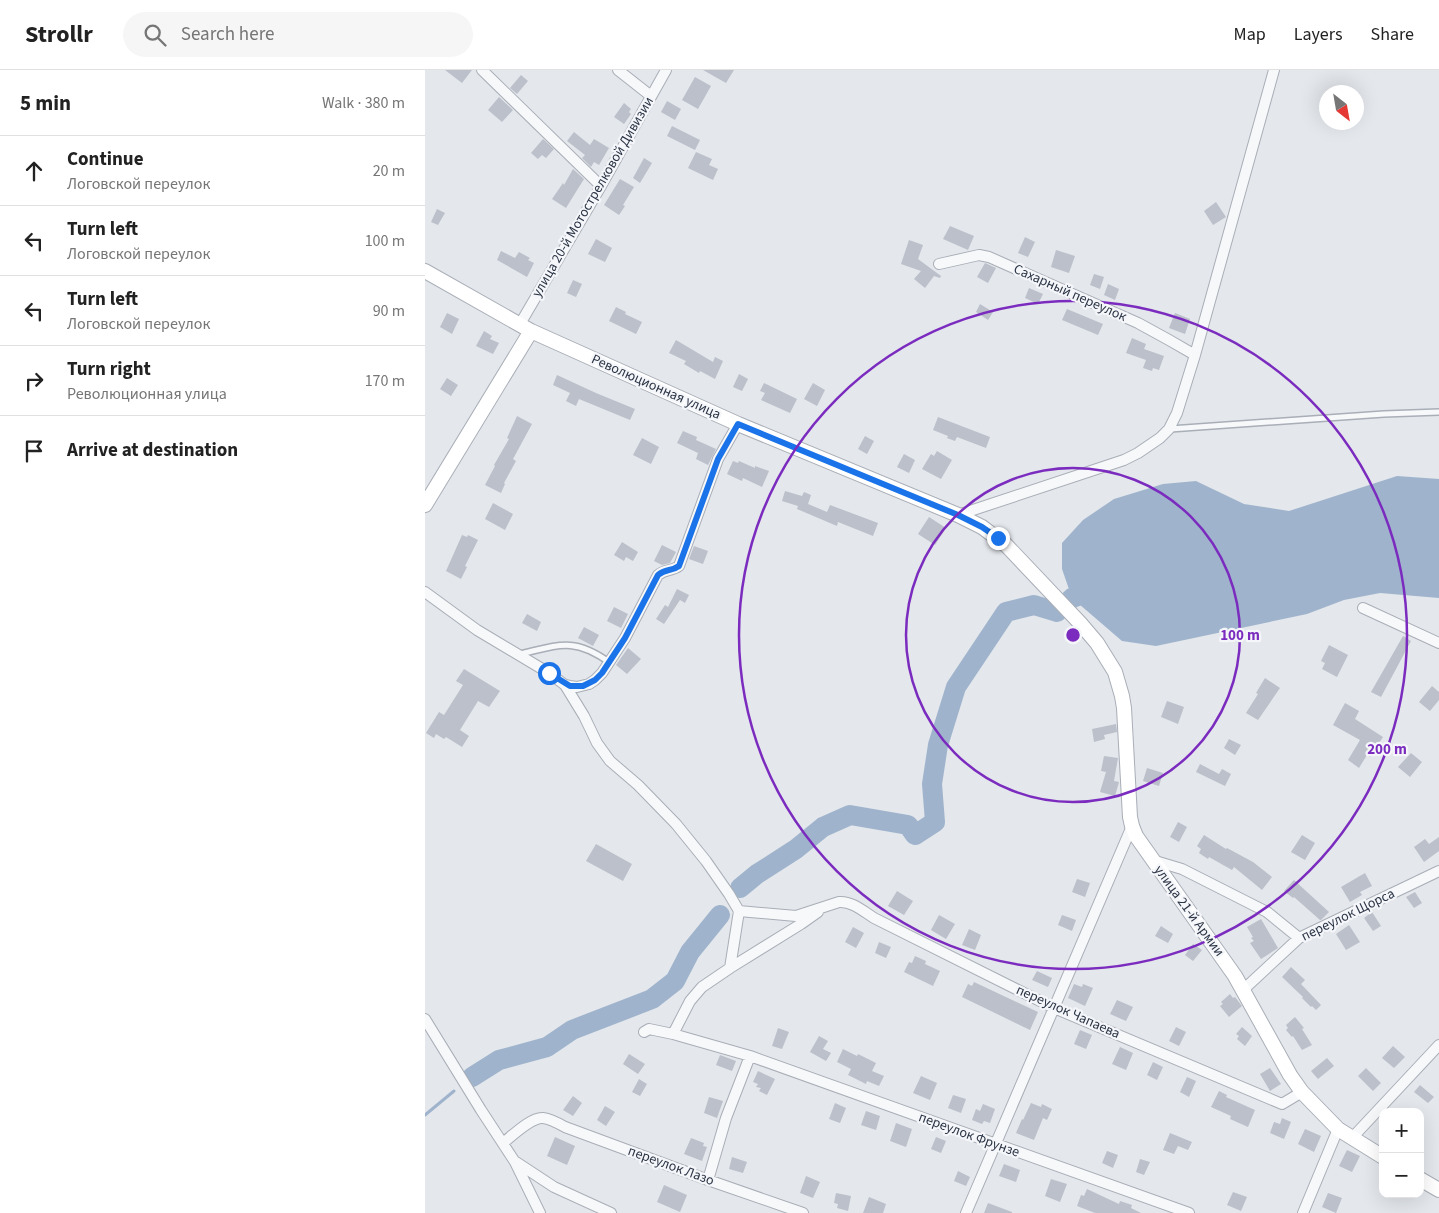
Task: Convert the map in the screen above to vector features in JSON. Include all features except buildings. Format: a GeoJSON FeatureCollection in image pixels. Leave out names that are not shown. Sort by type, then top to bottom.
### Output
{"type":"FeatureCollection","features":[{"type":"Feature","properties":{"kind":"main road","name":"Революционная улица"},"geometry":{"type":"LineString","coordinates":[[425,271],[525,328],[738,424],[958,515],[982,527],[998,538],[1080,622]]}},
{"type":"Feature","properties":{"kind":"main road","name":"улица 20-й Мотострелковой Дивизии"},"geometry":{"type":"LineString","coordinates":[[425,505],[525,328]]}},
{"type":"Feature","properties":{"kind":"main road","name":"улица 21-й Армии"},"geometry":{"type":"LineString","coordinates":[[1080,622],[1097,643],[1115,672],[1122,696],[1129,798],[1132,826],[1136,836],[1225,961],[1289,1075],[1301,1092],[1338,1129],[1379,1155]]}},
{"type":"Feature","properties":{"kind":"main road"},"geometry":{"type":"LineString","coordinates":[[1424,1181],[1439,1190]]}},
{"type":"Feature","properties":{"kind":"street"},"geometry":{"type":"LineString","coordinates":[[482,70],[601,186]]}},
{"type":"Feature","properties":{"kind":"street"},"geometry":{"type":"LineString","coordinates":[[618,70],[651,96]]}},
{"type":"Feature","properties":{"kind":"street","name":"улица 20-й Мотострелковой Дивизии"},"geometry":{"type":"LineString","coordinates":[[525,328],[666,70]]}},
{"type":"Feature","properties":{"kind":"street"},"geometry":{"type":"LineString","coordinates":[[958,515],[1124,460],[1161,438],[1169,429],[1181,403],[1195,356],[1274,70]]}},
{"type":"Feature","properties":{"kind":"street","name":"Сахарный переулок"},"geometry":{"type":"LineString","coordinates":[[939,264],[979,255],[989,257],[1138,323],[1195,356]]}},
{"type":"Feature","properties":{"kind":"street"},"geometry":{"type":"LineString","coordinates":[[565,685],[577,687],[589,684],[595,680],[609,663],[625,638],[658,575],[663,571],[673,570],[679,566],[718,459],[738,424]]}},
{"type":"Feature","properties":{"kind":"street"},"geometry":{"type":"LineString","coordinates":[[425,592],[477,630],[549,673],[565,685],[584,716],[597,743],[610,761],[638,785],[676,824],[707,861],[739,911],[730,968]]}},
{"type":"Feature","properties":{"kind":"street"},"geometry":{"type":"LineString","coordinates":[[1363,608],[1439,644]]}},
{"type":"Feature","properties":{"kind":"street"},"geometry":{"type":"LineString","coordinates":[[966,1213],[1132,826]]}},
{"type":"Feature","properties":{"kind":"street"},"geometry":{"type":"LineString","coordinates":[[1152,860],[1182,869],[1267,912],[1299,938]]}},
{"type":"Feature","properties":{"kind":"street","name":"переулок Щорса"},"geometry":{"type":"LineString","coordinates":[[1243,990],[1299,938],[1439,871]]}},
{"type":"Feature","properties":{"kind":"street","name":"переулок Чапаева"},"geometry":{"type":"LineString","coordinates":[[825,907],[845,901],[850,903],[874,918],[1054,1008],[1282,1104],[1301,1092]]}},
{"type":"Feature","properties":{"kind":"street"},"geometry":{"type":"LineString","coordinates":[[739,911],[795,916],[825,907]]}},
{"type":"Feature","properties":{"kind":"street"},"geometry":{"type":"LineString","coordinates":[[673,1034],[695,994],[730,968],[825,907]]}},
{"type":"Feature","properties":{"kind":"street"},"geometry":{"type":"LineString","coordinates":[[425,1019],[515,1162],[540,1213]]}},
{"type":"Feature","properties":{"kind":"street","name":"переулок Фрунзе"},"geometry":{"type":"LineString","coordinates":[[644,1032],[649,1029],[673,1034],[750,1056],[1189,1213]]}},
{"type":"Feature","properties":{"kind":"street"},"geometry":{"type":"LineString","coordinates":[[1352,1138],[1439,1045]]}},
{"type":"Feature","properties":{"kind":"street"},"geometry":{"type":"LineString","coordinates":[[708,1180],[726,1118],[750,1056]]}},
{"type":"Feature","properties":{"kind":"street","name":"переулок Лазо"},"geometry":{"type":"LineString","coordinates":[[503,1143],[526,1126],[541,1118],[551,1120],[565,1127],[708,1180],[803,1213]]}},
{"type":"Feature","properties":{"kind":"street"},"geometry":{"type":"LineString","coordinates":[[1303,1213],[1338,1129]]}},
{"type":"Feature","properties":{"kind":"street"},"geometry":{"type":"LineString","coordinates":[[515,1162],[553,1187],[611,1213]]}},
{"type":"Feature","properties":{"kind":"lane"},"geometry":{"type":"LineString","coordinates":[[1169,429],[1439,412]]}},
{"type":"Feature","properties":{"kind":"lane"},"geometry":{"type":"LineString","coordinates":[[518,654],[566,644],[581,647],[609,663]]}},
{"type":"Feature","properties":{"kind":"water"},"geometry":{"type":"Polygon","coordinates":[[[1397,476],[1439,479],[1439,598],[1380,593],[1344,600],[1307,614],[1156,646],[1122,641],[1072,598],[1062,569],[1062,543],[1083,520],[1114,499],[1163,484],[1196,481],[1244,504],[1289,511],[1397,476]]]}},
{"type":"Feature","properties":{"kind":"waterway"},"geometry":{"type":"LineString","coordinates":[[740,888],[757,874],[796,849],[823,827],[850,815],[908,825],[915,835],[935,822],[932,784],[938,745],[956,687],[1006,612],[1034,605],[1057,612],[1072,598],[1098,587]]}},
{"type":"Feature","properties":{"kind":"waterway"},"geometry":{"type":"LineString","coordinates":[[472,1077],[499,1060],[547,1047],[572,1030],[652,999],[675,981],[690,952],[720,915]]}},
{"type":"Feature","properties":{"kind":"waterway"},"geometry":{"type":"LineString","coordinates":[[425,1115],[454,1091]]}},
{"type":"Feature","properties":{"kind":"route"},"geometry":{"type":"LineString","coordinates":[[549,673],[565,685],[577,687],[589,684],[602,673],[625,638],[658,575],[663,571],[673,570],[679,566],[718,459],[738,424],[958,515],[982,527],[998,538]]}}]}
